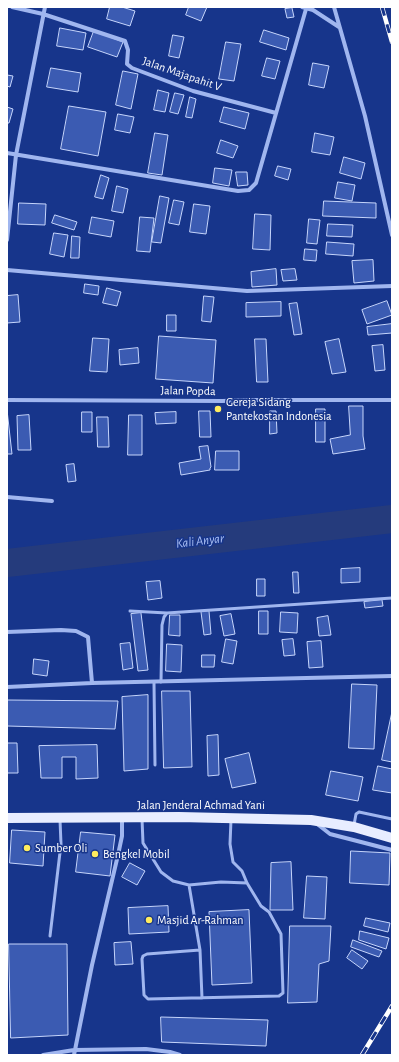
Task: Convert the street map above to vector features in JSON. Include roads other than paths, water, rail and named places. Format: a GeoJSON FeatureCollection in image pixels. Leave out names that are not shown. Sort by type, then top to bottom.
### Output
{"type":"FeatureCollection","features":[{"type":"Feature","properties":{"kind":"main road","name":"Jalan Jenderal Achmad Yani"},"geometry":{"type":"LineString","coordinates":[[7,818],[142,817],[311,820],[354,827],[392,838]]}},
{"type":"Feature","properties":{"kind":"street","name":"Jalan Majapahit V"},"geometry":{"type":"LineString","coordinates":[[12,7],[43,14],[125,41],[128,50],[127,64],[132,68],[193,91],[276,113]]}},
{"type":"Feature","properties":{"kind":"street"},"geometry":{"type":"LineString","coordinates":[[7,240],[16,155],[45,7]]}},
{"type":"Feature","properties":{"kind":"street"},"geometry":{"type":"LineString","coordinates":[[334,7],[365,116],[392,235]]}},
{"type":"Feature","properties":{"kind":"street"},"geometry":{"type":"LineString","coordinates":[[7,153],[238,191],[249,190],[256,183],[304,8],[314,8],[339,27]]}},
{"type":"Feature","properties":{"kind":"street"},"geometry":{"type":"LineString","coordinates":[[7,270],[247,291],[392,286]]}},
{"type":"Feature","properties":{"kind":"street","name":"Jalan Popda"},"geometry":{"type":"LineString","coordinates":[[7,400],[222,402],[255,400],[392,400]]}},
{"type":"Feature","properties":{"kind":"street"},"geometry":{"type":"LineString","coordinates":[[7,497],[52,501]]}},
{"type":"Feature","properties":{"kind":"street"},"geometry":{"type":"LineString","coordinates":[[7,632],[61,630],[76,632],[88,637],[92,683]]}},
{"type":"Feature","properties":{"kind":"street"},"geometry":{"type":"LineString","coordinates":[[7,687],[92,683],[154,683],[392,676]]}},
{"type":"Feature","properties":{"kind":"street"},"geometry":{"type":"LineString","coordinates":[[74,1055],[92,965],[122,836],[122,818]]}},
{"type":"Feature","properties":{"kind":"street"},"geometry":{"type":"LineString","coordinates":[[311,820],[330,834],[392,850]]}},
{"type":"Feature","properties":{"kind":"street"},"geometry":{"type":"LineString","coordinates":[[43,1055],[74,1050],[146,1049],[170,1052],[180,1055]]}},
{"type":"Feature","properties":{"kind":"lane"},"geometry":{"type":"LineString","coordinates":[[130,611],[167,613],[392,598]]}},
{"type":"Feature","properties":{"kind":"lane"},"geometry":{"type":"LineString","coordinates":[[161,682],[162,624],[167,613]]}},
{"type":"Feature","properties":{"kind":"lane"},"geometry":{"type":"LineString","coordinates":[[154,683],[155,766]]}},
{"type":"Feature","properties":{"kind":"lane"},"geometry":{"type":"LineString","coordinates":[[354,827],[356,814],[358,812],[392,819]]}},
{"type":"Feature","properties":{"kind":"lane"},"geometry":{"type":"LineString","coordinates":[[142,817],[144,843],[161,872],[173,881],[189,885],[221,882],[247,883]]}},
{"type":"Feature","properties":{"kind":"lane"},"geometry":{"type":"LineString","coordinates":[[50,936],[61,844],[60,818]]}},
{"type":"Feature","properties":{"kind":"lane"},"geometry":{"type":"LineString","coordinates":[[200,950],[147,954],[143,956],[143,993],[148,999],[279,996],[283,993],[281,934],[269,912],[261,906],[247,883],[242,871],[233,862],[230,844],[231,818]]}},
{"type":"Feature","properties":{"kind":"lane"},"geometry":{"type":"LineString","coordinates":[[189,885],[200,950],[202,998]]}},
{"type":"Feature","properties":{"kind":"waterway","name":"Kali Anyar"},"geometry":{"type":"LineString","coordinates":[[7,563],[392,519]]}},
{"type":"Feature","properties":{"kind":"railway"},"geometry":{"type":"LineString","coordinates":[[382,7],[392,42]]}},
{"type":"Feature","properties":{"kind":"railway"},"geometry":{"type":"LineString","coordinates":[[362,1055],[392,1006]]}},
{"type":"Feature","properties":{"kind":"place","name":"Gereja Sidang Pantekostan Indonesia"},"geometry":{"type":"Point","coordinates":[218,409]}},
{"type":"Feature","properties":{"kind":"place","name":"Sumber Oli"},"geometry":{"type":"Point","coordinates":[27,848]}},
{"type":"Feature","properties":{"kind":"place","name":"Bengkel Mobil"},"geometry":{"type":"Point","coordinates":[95,854]}},
{"type":"Feature","properties":{"kind":"place","name":"Masjid Ar-Rahman"},"geometry":{"type":"Point","coordinates":[149,920]}}]}
